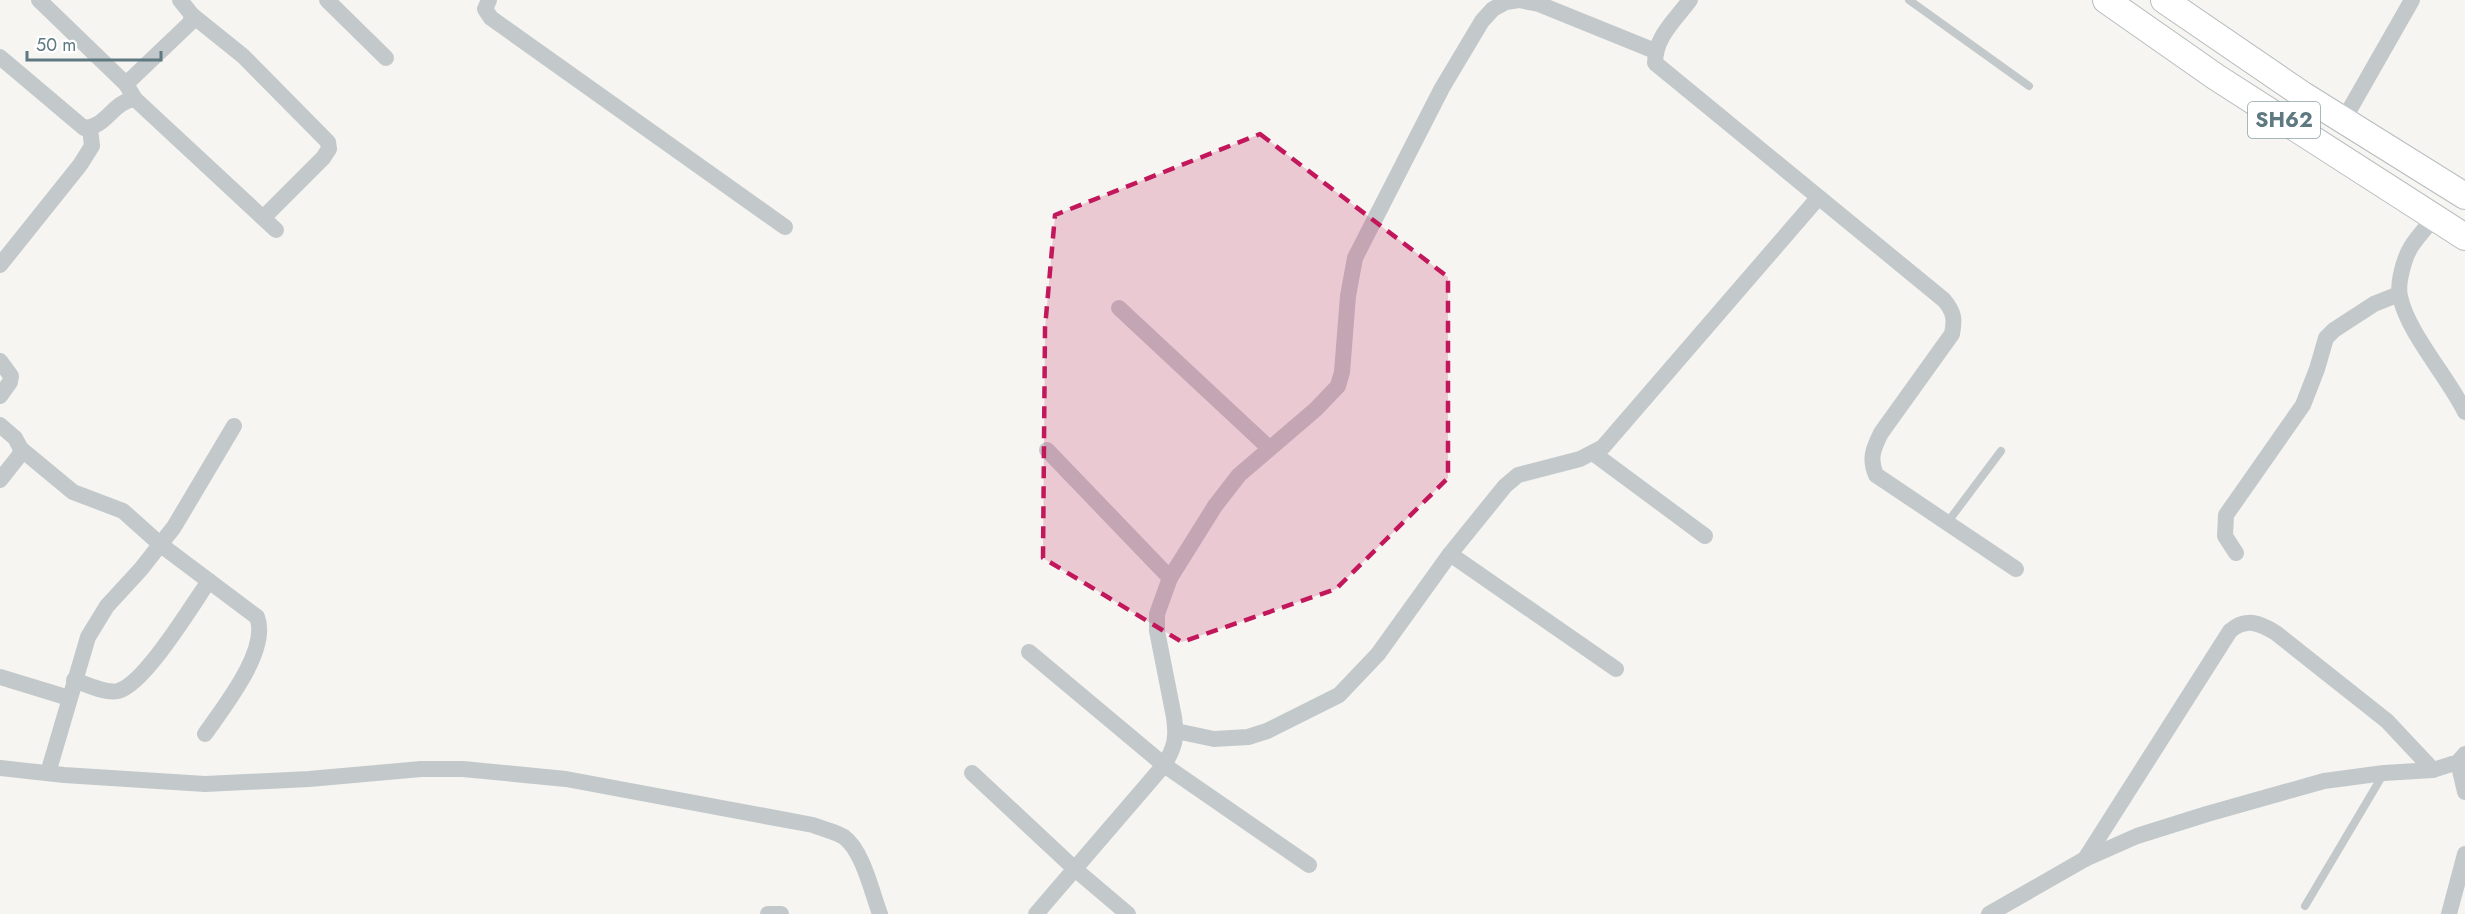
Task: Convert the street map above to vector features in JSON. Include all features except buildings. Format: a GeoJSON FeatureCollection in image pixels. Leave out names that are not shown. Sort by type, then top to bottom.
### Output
{"type":"FeatureCollection","features":[{"type":"Feature","properties":{"kind":"main road","name":"SH62"},"geometry":{"type":"LineString","coordinates":[[2106,0],[2216,77],[2465,237]]}},
{"type":"Feature","properties":{"kind":"main road","name":"SH62"},"geometry":{"type":"LineString","coordinates":[[2164,0],[2302,95],[2465,196]]}},
{"type":"Feature","properties":{"kind":"street"},"geometry":{"type":"LineString","coordinates":[[39,0],[126,84],[135,99],[276,230]]}},
{"type":"Feature","properties":{"kind":"street"},"geometry":{"type":"LineString","coordinates":[[180,0],[192,15],[243,56],[328,142],[329,149],[323,158],[264,217]]}},
{"type":"Feature","properties":{"kind":"street"},"geometry":{"type":"LineString","coordinates":[[327,0],[386,58]]}},
{"type":"Feature","properties":{"kind":"street"},"geometry":{"type":"LineString","coordinates":[[489,0],[485,9],[491,18],[785,226]]}},
{"type":"Feature","properties":{"kind":"street"},"geometry":{"type":"LineString","coordinates":[[1036,914],[1164,765],[1174,749],[1176,731],[1157,631],[1157,614],[1170,578],[1227,488],[1251,462],[1316,409],[1338,386],[1342,372],[1348,296],[1356,258],[1442,88],[1482,21],[1493,9],[1506,2],[1519,0],[1537,2],[1655,51]]}},
{"type":"Feature","properties":{"kind":"street"},"geometry":{"type":"LineString","coordinates":[[1690,0],[1659,40],[1655,51],[1655,63],[1664,73],[1944,300],[1953,311],[1955,322],[1952,334],[1881,433],[1872,450],[1872,465],[1876,475],[2016,569]]}},
{"type":"Feature","properties":{"kind":"street"},"geometry":{"type":"LineString","coordinates":[[2343,121],[2412,0]]}},
{"type":"Feature","properties":{"kind":"street"},"geometry":{"type":"LineString","coordinates":[[126,84],[190,23],[192,15]]}},
{"type":"Feature","properties":{"kind":"street"},"geometry":{"type":"LineString","coordinates":[[0,57],[80,126],[90,128],[124,101],[135,99]]}},
{"type":"Feature","properties":{"kind":"street"},"geometry":{"type":"LineString","coordinates":[[0,265],[80,165],[92,146],[90,128]]}},
{"type":"Feature","properties":{"kind":"street"},"geometry":{"type":"LineString","coordinates":[[1176,731],[1214,739],[1248,737],[1267,731],[1339,695],[1378,654],[1450,554],[1492,501],[1518,475],[1580,459],[1603,447],[1818,198]]}},
{"type":"Feature","properties":{"kind":"street"},"geometry":{"type":"LineString","coordinates":[[2434,218],[2409,249],[2399,294],[2409,321],[2454,389],[2465,412]]}},
{"type":"Feature","properties":{"kind":"street"},"geometry":{"type":"LineString","coordinates":[[2236,553],[2225,536],[2226,515],[2302,405],[2317,369],[2326,338],[2373,304],[2399,294]]}},
{"type":"Feature","properties":{"kind":"street"},"geometry":{"type":"LineString","coordinates":[[1119,308],[1269,448]]}},
{"type":"Feature","properties":{"kind":"street"},"geometry":{"type":"LineString","coordinates":[[0,361],[11,376],[10,382],[0,396]]}},
{"type":"Feature","properties":{"kind":"street"},"geometry":{"type":"LineString","coordinates":[[0,425],[15,438],[21,449],[73,492],[123,511],[161,546],[257,617],[260,632],[238,686],[205,734]]}},
{"type":"Feature","properties":{"kind":"street"},"geometry":{"type":"LineString","coordinates":[[48,773],[87,637],[107,606],[161,546],[234,426]]}},
{"type":"Feature","properties":{"kind":"street"},"geometry":{"type":"LineString","coordinates":[[0,480],[20,456],[21,449]]}},
{"type":"Feature","properties":{"kind":"street"},"geometry":{"type":"LineString","coordinates":[[1047,450],[1170,578]]}},
{"type":"Feature","properties":{"kind":"street"},"geometry":{"type":"LineString","coordinates":[[1593,453],[1705,536]]}},
{"type":"Feature","properties":{"kind":"street"},"geometry":{"type":"LineString","coordinates":[[1450,554],[1616,669]]}},
{"type":"Feature","properties":{"kind":"street"},"geometry":{"type":"LineString","coordinates":[[74,680],[117,692],[136,681],[209,581]]}},
{"type":"Feature","properties":{"kind":"street"},"geometry":{"type":"LineString","coordinates":[[2085,859],[2230,631],[2245,623],[2254,622],[2276,633],[2387,722],[2433,770]]}},
{"type":"Feature","properties":{"kind":"street"},"geometry":{"type":"LineString","coordinates":[[1029,652],[1164,765],[1309,865]]}},
{"type":"Feature","properties":{"kind":"street"},"geometry":{"type":"LineString","coordinates":[[0,677],[69,698]]}},
{"type":"Feature","properties":{"kind":"street"},"geometry":{"type":"LineString","coordinates":[[1989,914],[2085,859],[2137,837],[2207,814],[2324,781],[2384,772],[2433,770],[2462,758],[2465,792]]}},
{"type":"Feature","properties":{"kind":"street"},"geometry":{"type":"LineString","coordinates":[[0,768],[206,784],[298,780],[421,769],[463,769],[566,779],[813,825],[844,837],[855,850],[864,869],[880,914]]}},
{"type":"Feature","properties":{"kind":"street"},"geometry":{"type":"LineString","coordinates":[[972,773],[1076,870],[1128,914]]}},
{"type":"Feature","properties":{"kind":"street"},"geometry":{"type":"LineString","coordinates":[[2448,914],[2465,854]]}},
{"type":"Feature","properties":{"kind":"street"},"geometry":{"type":"LineString","coordinates":[[768,914],[781,914]]}},
{"type":"Feature","properties":{"kind":"lane"},"geometry":{"type":"LineString","coordinates":[[1909,0],[2029,86]]}},
{"type":"Feature","properties":{"kind":"lane"},"geometry":{"type":"LineString","coordinates":[[1947,524],[2001,451]]}},
{"type":"Feature","properties":{"kind":"lane"},"geometry":{"type":"LineString","coordinates":[[2305,906],[2384,772]]}},
{"type":"Feature","properties":{"kind":"highlighted area"},"geometry":{"type":"Polygon","coordinates":[[[1260,134],[1448,277],[1448,478],[1336,589],[1182,642],[1043,558],[1045,328],[1055,215],[1260,134]]]}}]}
